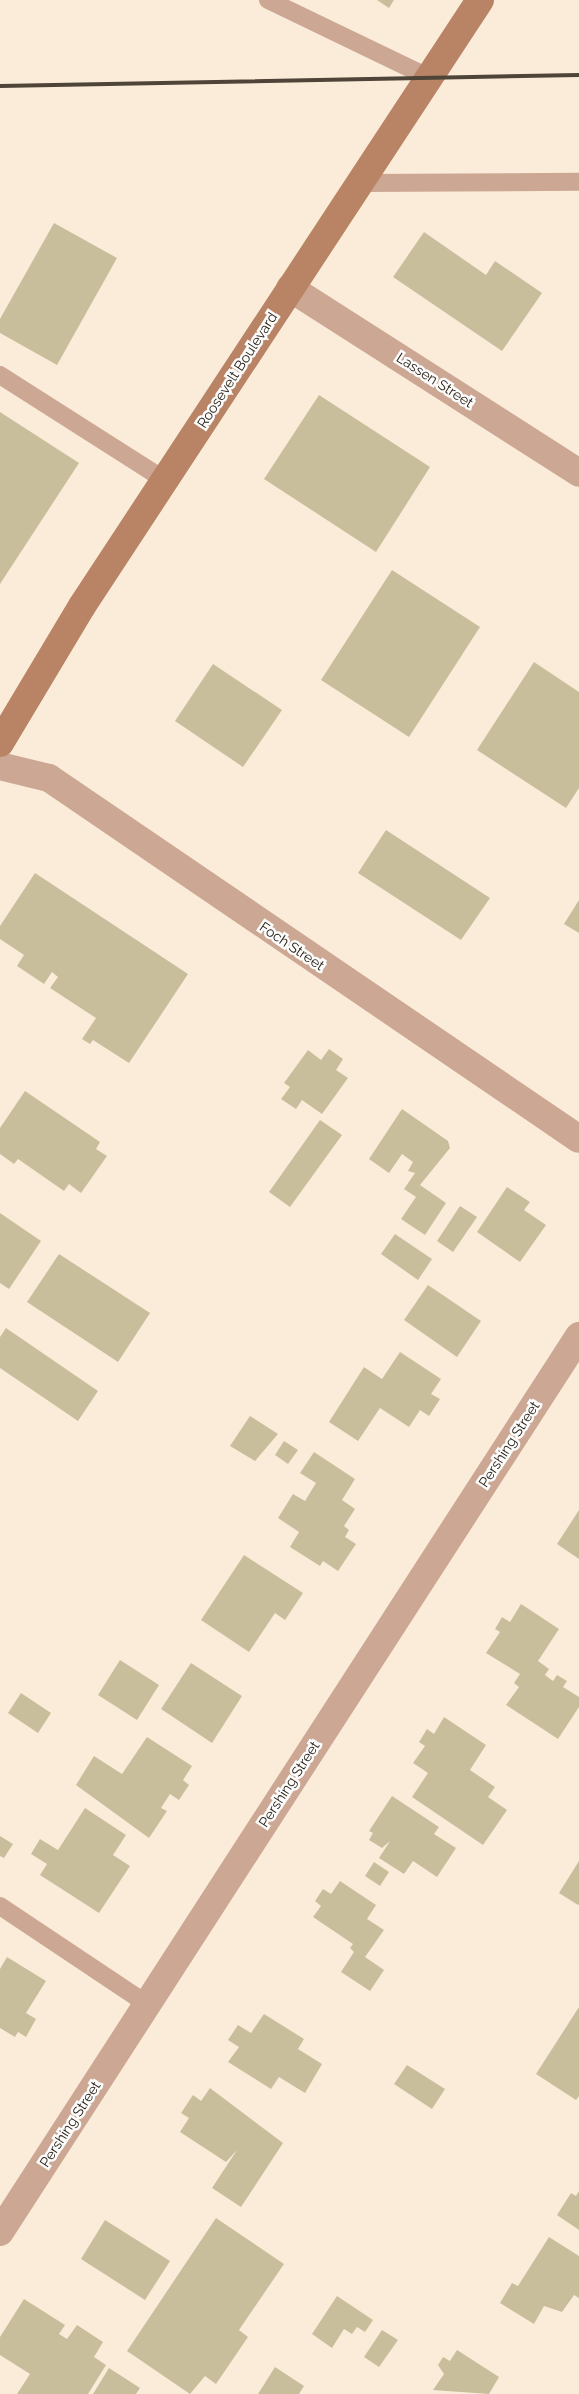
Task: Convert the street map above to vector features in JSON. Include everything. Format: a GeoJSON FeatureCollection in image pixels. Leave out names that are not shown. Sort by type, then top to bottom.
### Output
{"type":"FeatureCollection","features":[{"type":"Feature","properties":{"kind":"main road","name":"Roosevelt Boulevard"},"geometry":{"type":"LineString","coordinates":[[0,743],[165,480],[480,0]]}},
{"type":"Feature","properties":{"kind":"street","name":"Lassen Street"},"geometry":{"type":"LineString","coordinates":[[290,288],[579,473]]}},
{"type":"Feature","properties":{"kind":"street","name":"Foch Street"},"geometry":{"type":"LineString","coordinates":[[0,766],[49,778],[579,1139]]}},
{"type":"Feature","properties":{"kind":"street","name":"Pershing Street"},"geometry":{"type":"LineString","coordinates":[[0,2232],[579,1336]]}},
{"type":"Feature","properties":{"kind":"lane"},"geometry":{"type":"LineString","coordinates":[[268,0],[430,78]]}},
{"type":"Feature","properties":{"kind":"lane"},"geometry":{"type":"LineString","coordinates":[[360,183],[579,182]]}},
{"type":"Feature","properties":{"kind":"lane"},"geometry":{"type":"LineString","coordinates":[[0,375],[165,480]]}},
{"type":"Feature","properties":{"kind":"lane"},"geometry":{"type":"LineString","coordinates":[[0,1906],[147,2004]]}},
{"type":"Feature","properties":{"kind":"building"},"geometry":{"type":"Polygon","coordinates":[[[377,0],[394,0],[389,8],[377,0]]]}},
{"type":"Feature","properties":{"kind":"building"},"geometry":{"type":"Polygon","coordinates":[[[54,223],[117,258],[57,365],[0,333],[0,319],[54,223]]]}},
{"type":"Feature","properties":{"kind":"building"},"geometry":{"type":"Polygon","coordinates":[[[424,232],[486,275],[495,261],[542,293],[502,351],[393,277],[424,232]]]}},
{"type":"Feature","properties":{"kind":"building"},"geometry":{"type":"Polygon","coordinates":[[[319,395],[430,467],[376,552],[264,479],[319,395]]]}},
{"type":"Feature","properties":{"kind":"building"},"geometry":{"type":"Polygon","coordinates":[[[0,412],[79,463],[0,584],[0,412]]]}},
{"type":"Feature","properties":{"kind":"building"},"geometry":{"type":"Polygon","coordinates":[[[392,570],[480,627],[409,737],[321,680],[392,570]]]}},
{"type":"Feature","properties":{"kind":"building"},"geometry":{"type":"Polygon","coordinates":[[[534,662],[579,692],[579,788],[566,808],[477,750],[534,662]]]}},
{"type":"Feature","properties":{"kind":"building"},"geometry":{"type":"Polygon","coordinates":[[[213,664],[282,710],[243,767],[175,721],[213,664]]]}},
{"type":"Feature","properties":{"kind":"building"},"geometry":{"type":"Polygon","coordinates":[[[386,830],[490,898],[461,940],[358,873],[386,830]]]}},
{"type":"Feature","properties":{"kind":"building"},"geometry":{"type":"Polygon","coordinates":[[[35,873],[188,974],[129,1063],[93,1040],[90,1044],[82,1039],[96,1018],[50,988],[58,977],[52,972],[44,984],[17,966],[24,955],[0,939],[0,926],[35,873]]]}},
{"type":"Feature","properties":{"kind":"building"},"geometry":{"type":"Polygon","coordinates":[[[579,900],[579,933],[564,924],[579,900]]]}},
{"type":"Feature","properties":{"kind":"building"},"geometry":{"type":"Polygon","coordinates":[[[329,1049],[343,1059],[336,1070],[348,1078],[322,1114],[302,1100],[296,1109],[281,1099],[290,1087],[284,1083],[308,1050],[321,1060],[329,1049]]]}},
{"type":"Feature","properties":{"kind":"building"},"geometry":{"type":"Polygon","coordinates":[[[25,1091],[100,1142],[96,1149],[107,1156],[81,1193],[69,1184],[64,1191],[18,1159],[14,1164],[0,1154],[0,1128],[25,1091]]]}},
{"type":"Feature","properties":{"kind":"building"},"geometry":{"type":"Polygon","coordinates":[[[402,1109],[448,1141],[450,1148],[420,1185],[446,1203],[425,1235],[401,1219],[416,1197],[404,1189],[415,1173],[408,1171],[413,1162],[402,1154],[389,1173],[369,1159],[402,1109]]]}},
{"type":"Feature","properties":{"kind":"building"},"geometry":{"type":"Polygon","coordinates":[[[320,1120],[342,1135],[290,1207],[269,1192],[320,1120]]]}},
{"type":"Feature","properties":{"kind":"building"},"geometry":{"type":"Polygon","coordinates":[[[507,1187],[530,1202],[524,1210],[546,1225],[520,1262],[477,1232],[507,1187]]]}},
{"type":"Feature","properties":{"kind":"building"},"geometry":{"type":"Polygon","coordinates":[[[460,1206],[477,1217],[453,1252],[437,1241],[460,1206]]]}},
{"type":"Feature","properties":{"kind":"building"},"geometry":{"type":"Polygon","coordinates":[[[0,1213],[41,1241],[9,1289],[0,1283],[0,1213]]]}},
{"type":"Feature","properties":{"kind":"building"},"geometry":{"type":"Polygon","coordinates":[[[395,1234],[432,1259],[418,1280],[381,1254],[395,1234]]]}},
{"type":"Feature","properties":{"kind":"building"},"geometry":{"type":"Polygon","coordinates":[[[59,1254],[150,1313],[118,1362],[27,1302],[59,1254]]]}},
{"type":"Feature","properties":{"kind":"building"},"geometry":{"type":"Polygon","coordinates":[[[428,1285],[481,1321],[457,1357],[404,1320],[428,1285]]]}},
{"type":"Feature","properties":{"kind":"building"},"geometry":{"type":"Polygon","coordinates":[[[6,1328],[98,1391],[78,1421],[0,1368],[0,1337],[6,1328]]]}},
{"type":"Feature","properties":{"kind":"building"},"geometry":{"type":"Polygon","coordinates":[[[400,1352],[441,1379],[431,1394],[440,1399],[429,1416],[420,1410],[409,1427],[380,1408],[358,1441],[329,1422],[364,1367],[382,1379],[400,1352]]]}},
{"type":"Feature","properties":{"kind":"building"},"geometry":{"type":"Polygon","coordinates":[[[250,1416],[278,1434],[255,1461],[230,1446],[250,1416]]]}},
{"type":"Feature","properties":{"kind":"building"},"geometry":{"type":"Polygon","coordinates":[[[284,1441],[298,1450],[288,1464],[275,1455],[284,1441]]]}},
{"type":"Feature","properties":{"kind":"building"},"geometry":{"type":"Polygon","coordinates":[[[314,1452],[355,1479],[342,1500],[355,1509],[344,1526],[349,1530],[345,1537],[356,1544],[338,1571],[323,1561],[320,1566],[290,1547],[299,1532],[278,1518],[293,1494],[305,1501],[316,1483],[300,1473],[314,1452]]]}},
{"type":"Feature","properties":{"kind":"building"},"geometry":{"type":"Polygon","coordinates":[[[579,1510],[579,1559],[557,1544],[579,1510]]]}},
{"type":"Feature","properties":{"kind":"building"},"geometry":{"type":"Polygon","coordinates":[[[244,1555],[303,1593],[285,1620],[275,1613],[249,1652],[201,1620],[244,1555]]]}},
{"type":"Feature","properties":{"kind":"building"},"geometry":{"type":"Polygon","coordinates":[[[521,1604],[559,1629],[538,1661],[549,1669],[545,1675],[553,1681],[557,1675],[567,1681],[563,1687],[579,1697],[579,1707],[558,1739],[506,1705],[519,1687],[514,1683],[520,1674],[486,1653],[500,1632],[495,1629],[502,1617],[510,1622],[521,1604]]]}},
{"type":"Feature","properties":{"kind":"building"},"geometry":{"type":"Polygon","coordinates":[[[120,1660],[159,1685],[137,1720],[98,1695],[120,1660]]]}},
{"type":"Feature","properties":{"kind":"building"},"geometry":{"type":"Polygon","coordinates":[[[191,1663],[242,1696],[212,1743],[161,1709],[191,1663]]]}},
{"type":"Feature","properties":{"kind":"building"},"geometry":{"type":"Polygon","coordinates":[[[21,1693],[51,1713],[38,1733],[8,1713],[21,1693]]]}},
{"type":"Feature","properties":{"kind":"building"},"geometry":{"type":"Polygon","coordinates":[[[444,1717],[486,1745],[470,1770],[495,1787],[488,1797],[507,1810],[483,1845],[412,1797],[428,1773],[413,1763],[425,1746],[419,1742],[427,1729],[434,1734],[444,1717]]]}},
{"type":"Feature","properties":{"kind":"building"},"geometry":{"type":"Polygon","coordinates":[[[147,1737],[192,1766],[183,1780],[189,1785],[179,1800],[170,1794],[161,1808],[167,1811],[149,1838],[76,1785],[94,1756],[122,1774],[147,1737]]]}},
{"type":"Feature","properties":{"kind":"building"},"geometry":{"type":"Polygon","coordinates":[[[392,1796],[439,1827],[434,1834],[456,1848],[437,1877],[413,1861],[404,1874],[379,1858],[390,1841],[382,1848],[369,1840],[373,1833],[369,1831],[392,1796]]]}},
{"type":"Feature","properties":{"kind":"building"},"geometry":{"type":"Polygon","coordinates":[[[85,1808],[126,1835],[113,1855],[130,1866],[99,1913],[40,1875],[47,1864],[31,1854],[40,1839],[58,1850],[85,1808]]]}},
{"type":"Feature","properties":{"kind":"building"},"geometry":{"type":"Polygon","coordinates":[[[0,1836],[13,1844],[4,1858],[0,1856],[0,1836]]]}},
{"type":"Feature","properties":{"kind":"building"},"geometry":{"type":"Polygon","coordinates":[[[579,1861],[579,1904],[578,1905],[559,1893],[579,1861]]]}},
{"type":"Feature","properties":{"kind":"building"},"geometry":{"type":"Polygon","coordinates":[[[374,1862],[389,1872],[380,1886],[365,1876],[374,1862]]]}},
{"type":"Feature","properties":{"kind":"building"},"geometry":{"type":"Polygon","coordinates":[[[340,1881],[376,1905],[367,1919],[384,1930],[365,1957],[384,1970],[370,1991],[341,1972],[354,1952],[350,1948],[353,1944],[313,1917],[321,1906],[315,1901],[323,1889],[331,1894],[340,1881]]]}},
{"type":"Feature","properties":{"kind":"building"},"geometry":{"type":"Polygon","coordinates":[[[7,1957],[46,1981],[26,2013],[36,2019],[26,2037],[18,2032],[15,2037],[0,2028],[0,1969],[7,1957]]]}},
{"type":"Feature","properties":{"kind":"building"},"geometry":{"type":"Polygon","coordinates":[[[579,2007],[579,2096],[576,2100],[536,2074],[579,2007]]]}},
{"type":"Feature","properties":{"kind":"building"},"geometry":{"type":"Polygon","coordinates":[[[264,2014],[304,2039],[298,2049],[322,2064],[305,2093],[279,2077],[271,2089],[228,2062],[239,2047],[228,2040],[238,2025],[251,2033],[264,2014]]]}},
{"type":"Feature","properties":{"kind":"building"},"geometry":{"type":"Polygon","coordinates":[[[407,2065],[445,2089],[432,2109],[394,2084],[407,2065]]]}},
{"type":"Feature","properties":{"kind":"building"},"geometry":{"type":"Polygon","coordinates":[[[210,2088],[283,2143],[241,2207],[212,2188],[237,2150],[226,2162],[180,2132],[189,2118],[181,2113],[193,2095],[201,2101],[210,2088]]]}},
{"type":"Feature","properties":{"kind":"building"},"geometry":{"type":"Polygon","coordinates":[[[579,2191],[579,2230],[557,2215],[571,2193],[576,2196],[579,2191]]]}},
{"type":"Feature","properties":{"kind":"building"},"geometry":{"type":"Polygon","coordinates":[[[216,2218],[284,2264],[239,2330],[248,2337],[216,2384],[205,2376],[190,2394],[127,2351],[216,2218]]]}},
{"type":"Feature","properties":{"kind":"building"},"geometry":{"type":"Polygon","coordinates":[[[105,2220],[170,2261],[145,2300],[81,2259],[105,2220]]]}},
{"type":"Feature","properties":{"kind":"building"},"geometry":{"type":"Polygon","coordinates":[[[549,2237],[579,2256],[579,2298],[574,2295],[562,2312],[544,2306],[534,2324],[500,2303],[512,2283],[518,2286],[549,2237]]]}},
{"type":"Feature","properties":{"kind":"building"},"geometry":{"type":"Polygon","coordinates":[[[337,2296],[373,2320],[365,2332],[357,2327],[352,2334],[344,2329],[332,2348],[312,2334],[337,2296]]]}},
{"type":"Feature","properties":{"kind":"building"},"geometry":{"type":"Polygon","coordinates":[[[24,2299],[65,2325],[59,2334],[67,2339],[77,2325],[103,2342],[94,2357],[106,2365],[88,2394],[17,2394],[30,2374],[0,2355],[0,2337],[24,2299]]]}},
{"type":"Feature","properties":{"kind":"building"},"geometry":{"type":"Polygon","coordinates":[[[382,2330],[398,2340],[379,2367],[364,2357],[382,2330]]]}},
{"type":"Feature","properties":{"kind":"building"},"geometry":{"type":"Polygon","coordinates":[[[457,2350],[499,2377],[489,2394],[433,2390],[444,2374],[438,2365],[443,2357],[450,2361],[457,2350]]]}},
{"type":"Feature","properties":{"kind":"building"},"geometry":{"type":"Polygon","coordinates":[[[275,2367],[304,2386],[299,2394],[258,2394],[275,2367]]]}},
{"type":"Feature","properties":{"kind":"building"},"geometry":{"type":"Polygon","coordinates":[[[109,2368],[140,2388],[136,2394],[93,2394],[109,2368]]]}},
{"type":"Feature","properties":{"kind":"railway"},"geometry":{"type":"LineString","coordinates":[[0,86],[579,75]]}}]}
